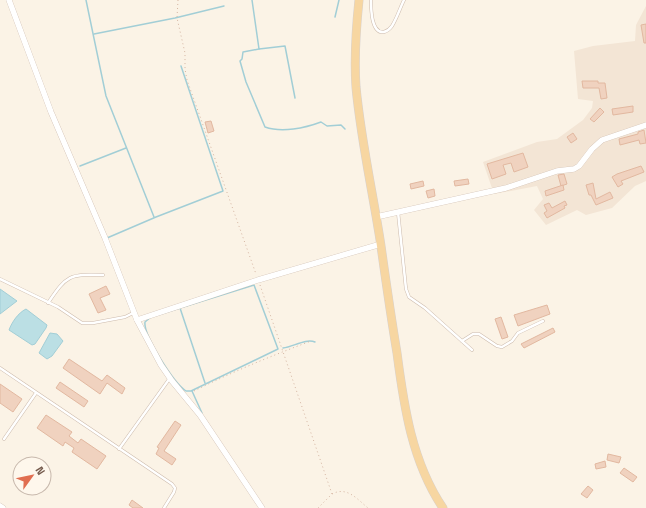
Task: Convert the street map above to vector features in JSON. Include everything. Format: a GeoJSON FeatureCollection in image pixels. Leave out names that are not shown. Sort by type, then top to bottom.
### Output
{"type":"FeatureCollection","features":[{"type":"Feature","properties":{"kind":"main road"},"geometry":{"type":"LineString","coordinates":[[358,0],[355,47],[356,88],[366,161],[381,244],[404,409],[415,450],[423,472],[443,508]]}},
{"type":"Feature","properties":{"kind":"street"},"geometry":{"type":"LineString","coordinates":[[9,0],[51,112],[105,238],[137,320],[161,366],[200,415],[262,508]]}},
{"type":"Feature","properties":{"kind":"street"},"geometry":{"type":"LineString","coordinates":[[376,217],[506,188],[557,171],[574,169],[579,166],[592,149],[602,140],[646,125]]}},
{"type":"Feature","properties":{"kind":"street"},"geometry":{"type":"LineString","coordinates":[[137,320],[258,280],[381,244]]}},
{"type":"Feature","properties":{"kind":"lane"},"geometry":{"type":"LineString","coordinates":[[371,0],[371,12],[374,25],[377,30],[381,32],[387,31],[391,27],[404,0]]}},
{"type":"Feature","properties":{"kind":"lane"},"geometry":{"type":"LineString","coordinates":[[398,212],[406,289],[409,297],[425,308],[472,350]]}},
{"type":"Feature","properties":{"kind":"lane"},"geometry":{"type":"LineString","coordinates":[[48,303],[59,286],[68,278],[74,275],[103,275]]}},
{"type":"Feature","properties":{"kind":"lane"},"geometry":{"type":"LineString","coordinates":[[0,279],[58,307],[82,323],[92,323],[119,318],[134,313]]}},
{"type":"Feature","properties":{"kind":"lane"},"geometry":{"type":"LineString","coordinates":[[462,341],[473,334],[479,334],[497,346],[502,347],[512,341],[518,333],[543,321]]}},
{"type":"Feature","properties":{"kind":"lane"},"geometry":{"type":"LineString","coordinates":[[0,368],[172,484],[174,492],[164,508]]}},
{"type":"Feature","properties":{"kind":"lane"},"geometry":{"type":"LineString","coordinates":[[119,448],[170,378]]}},
{"type":"Feature","properties":{"kind":"lane"},"geometry":{"type":"LineString","coordinates":[[4,439],[36,393]]}},
{"type":"Feature","properties":{"kind":"path"},"geometry":{"type":"LineString","coordinates":[[178,0],[177,18],[185,53],[187,80],[332,494]]}},
{"type":"Feature","properties":{"kind":"path"},"geometry":{"type":"LineString","coordinates":[[194,391],[266,358],[311,341]]}},
{"type":"Feature","properties":{"kind":"path"},"geometry":{"type":"LineString","coordinates":[[318,508],[337,491],[350,493],[368,508]]}},
{"type":"Feature","properties":{"kind":"shaded area"},"geometry":{"type":"Polygon","coordinates":[[[646,6],[646,181],[635,186],[612,208],[586,215],[577,210],[546,225],[534,210],[543,199],[537,186],[494,194],[483,162],[537,142],[557,139],[583,120],[592,108],[593,101],[578,99],[574,51],[593,46],[635,41],[636,25],[646,6]]]}},
{"type":"Feature","properties":{"kind":"water"},"geometry":{"type":"Polygon","coordinates":[[[0,289],[17,301],[0,314],[0,289]]]}},
{"type":"Feature","properties":{"kind":"water"},"geometry":{"type":"Polygon","coordinates":[[[26,309],[47,325],[35,344],[32,345],[9,330],[20,313],[26,309]]]}},
{"type":"Feature","properties":{"kind":"water"},"geometry":{"type":"Polygon","coordinates":[[[50,333],[57,334],[63,341],[52,356],[47,359],[39,353],[50,333]]]}},
{"type":"Feature","properties":{"kind":"building"},"geometry":{"type":"Polygon","coordinates":[[[646,24],[646,43],[644,43],[641,25],[646,24]]]}},
{"type":"Feature","properties":{"kind":"building"},"geometry":{"type":"Polygon","coordinates":[[[582,81],[598,81],[598,83],[605,83],[607,98],[601,99],[599,88],[583,88],[582,81]]]}},
{"type":"Feature","properties":{"kind":"building"},"geometry":{"type":"Polygon","coordinates":[[[633,106],[633,112],[613,115],[612,109],[633,106]]]}},
{"type":"Feature","properties":{"kind":"building"},"geometry":{"type":"Polygon","coordinates":[[[600,108],[604,112],[594,122],[590,119],[600,108]]]}},
{"type":"Feature","properties":{"kind":"building"},"geometry":{"type":"Polygon","coordinates":[[[211,121],[214,131],[208,133],[205,122],[211,121]]]}},
{"type":"Feature","properties":{"kind":"building"},"geometry":{"type":"Polygon","coordinates":[[[644,130],[646,143],[640,144],[639,140],[620,145],[619,139],[638,134],[638,132],[644,130]]]}},
{"type":"Feature","properties":{"kind":"building"},"geometry":{"type":"Polygon","coordinates":[[[573,133],[577,139],[571,143],[567,137],[573,133]]]}},
{"type":"Feature","properties":{"kind":"building"},"geometry":{"type":"Polygon","coordinates":[[[523,153],[528,167],[514,172],[511,163],[503,165],[506,174],[492,179],[487,164],[523,153]]]}},
{"type":"Feature","properties":{"kind":"building"},"geometry":{"type":"Polygon","coordinates":[[[641,166],[644,172],[621,181],[623,184],[618,187],[612,177],[641,166]]]}},
{"type":"Feature","properties":{"kind":"building"},"geometry":{"type":"Polygon","coordinates":[[[564,174],[567,184],[561,186],[558,175],[564,174]]]}},
{"type":"Feature","properties":{"kind":"building"},"geometry":{"type":"Polygon","coordinates":[[[468,179],[469,184],[455,186],[454,181],[468,179]]]}},
{"type":"Feature","properties":{"kind":"building"},"geometry":{"type":"Polygon","coordinates":[[[423,181],[424,186],[411,189],[410,184],[423,181]]]}},
{"type":"Feature","properties":{"kind":"building"},"geometry":{"type":"Polygon","coordinates":[[[593,183],[596,199],[610,192],[613,198],[596,205],[591,195],[589,195],[586,185],[593,183]]]}},
{"type":"Feature","properties":{"kind":"building"},"geometry":{"type":"Polygon","coordinates":[[[563,185],[564,190],[546,196],[545,191],[563,185]]]}},
{"type":"Feature","properties":{"kind":"building"},"geometry":{"type":"Polygon","coordinates":[[[434,189],[435,196],[428,198],[426,191],[434,189]]]}},
{"type":"Feature","properties":{"kind":"building"},"geometry":{"type":"Polygon","coordinates":[[[565,201],[567,205],[564,206],[565,208],[547,218],[544,213],[547,211],[544,205],[549,203],[552,208],[565,201]]]}},
{"type":"Feature","properties":{"kind":"building"},"geometry":{"type":"Polygon","coordinates":[[[106,286],[110,294],[100,298],[106,310],[98,313],[89,294],[106,286]]]}},
{"type":"Feature","properties":{"kind":"building"},"geometry":{"type":"Polygon","coordinates":[[[547,305],[550,314],[518,326],[514,315],[547,305]]]}},
{"type":"Feature","properties":{"kind":"building"},"geometry":{"type":"Polygon","coordinates":[[[501,317],[508,337],[502,339],[495,319],[501,317]]]}},
{"type":"Feature","properties":{"kind":"building"},"geometry":{"type":"Polygon","coordinates":[[[553,328],[555,332],[524,348],[521,344],[553,328]]]}},
{"type":"Feature","properties":{"kind":"building"},"geometry":{"type":"Polygon","coordinates":[[[69,359],[102,381],[107,375],[125,388],[122,394],[107,383],[100,394],[63,368],[69,359]]]}},
{"type":"Feature","properties":{"kind":"building"},"geometry":{"type":"Polygon","coordinates":[[[60,382],[88,401],[84,407],[56,388],[60,382]]]}},
{"type":"Feature","properties":{"kind":"building"},"geometry":{"type":"Polygon","coordinates":[[[0,384],[22,399],[13,412],[0,403],[0,384]]]}},
{"type":"Feature","properties":{"kind":"building"},"geometry":{"type":"Polygon","coordinates":[[[46,415],[72,432],[69,436],[78,443],[81,439],[106,456],[97,469],[72,452],[74,448],[65,442],[63,446],[37,428],[46,415]]]}},
{"type":"Feature","properties":{"kind":"building"},"geometry":{"type":"Polygon","coordinates":[[[175,421],[181,425],[164,451],[176,459],[172,465],[156,454],[159,448],[157,447],[175,421]]]}},
{"type":"Feature","properties":{"kind":"building"},"geometry":{"type":"Polygon","coordinates":[[[608,454],[621,457],[619,463],[607,460],[608,454]]]}},
{"type":"Feature","properties":{"kind":"building"},"geometry":{"type":"Polygon","coordinates":[[[605,461],[606,467],[596,469],[595,464],[605,461]]]}},
{"type":"Feature","properties":{"kind":"building"},"geometry":{"type":"Polygon","coordinates":[[[624,468],[637,477],[633,482],[620,473],[624,468]]]}},
{"type":"Feature","properties":{"kind":"building"},"geometry":{"type":"Polygon","coordinates":[[[588,486],[593,490],[587,498],[581,494],[588,486]]]}},
{"type":"Feature","properties":{"kind":"building"},"geometry":{"type":"Polygon","coordinates":[[[132,500],[143,508],[133,508],[129,505],[132,500]]]}},
{"type":"Feature","properties":{"kind":"waterway"},"geometry":{"type":"LineString","coordinates":[[86,0],[106,96],[154,217]]}},
{"type":"Feature","properties":{"kind":"waterway"},"geometry":{"type":"LineString","coordinates":[[252,0],[259,49],[285,46],[295,98]]}},
{"type":"Feature","properties":{"kind":"waterway"},"geometry":{"type":"LineString","coordinates":[[335,17],[339,0]]}},
{"type":"Feature","properties":{"kind":"waterway"},"geometry":{"type":"LineString","coordinates":[[94,34],[175,18],[224,6]]}},
{"type":"Feature","properties":{"kind":"waterway"},"geometry":{"type":"LineString","coordinates":[[259,49],[243,52],[242,59],[240,61],[246,82],[265,127],[286,130],[321,122],[327,126],[341,125],[345,129]]}},
{"type":"Feature","properties":{"kind":"waterway"},"geometry":{"type":"LineString","coordinates":[[107,238],[223,191],[181,66]]}},
{"type":"Feature","properties":{"kind":"waterway"},"geometry":{"type":"LineString","coordinates":[[80,166],[126,148]]}},
{"type":"Feature","properties":{"kind":"waterway"},"geometry":{"type":"LineString","coordinates":[[254,285],[278,349],[191,391],[186,391],[174,379],[160,358],[149,337],[145,322],[151,317],[254,285]]}},
{"type":"Feature","properties":{"kind":"waterway"},"geometry":{"type":"LineString","coordinates":[[180,308],[205,383]]}},
{"type":"Feature","properties":{"kind":"waterway"},"geometry":{"type":"LineString","coordinates":[[283,348],[308,341],[315,342]]}},
{"type":"Feature","properties":{"kind":"waterway"},"geometry":{"type":"LineString","coordinates":[[192,391],[202,413]]}}]}
